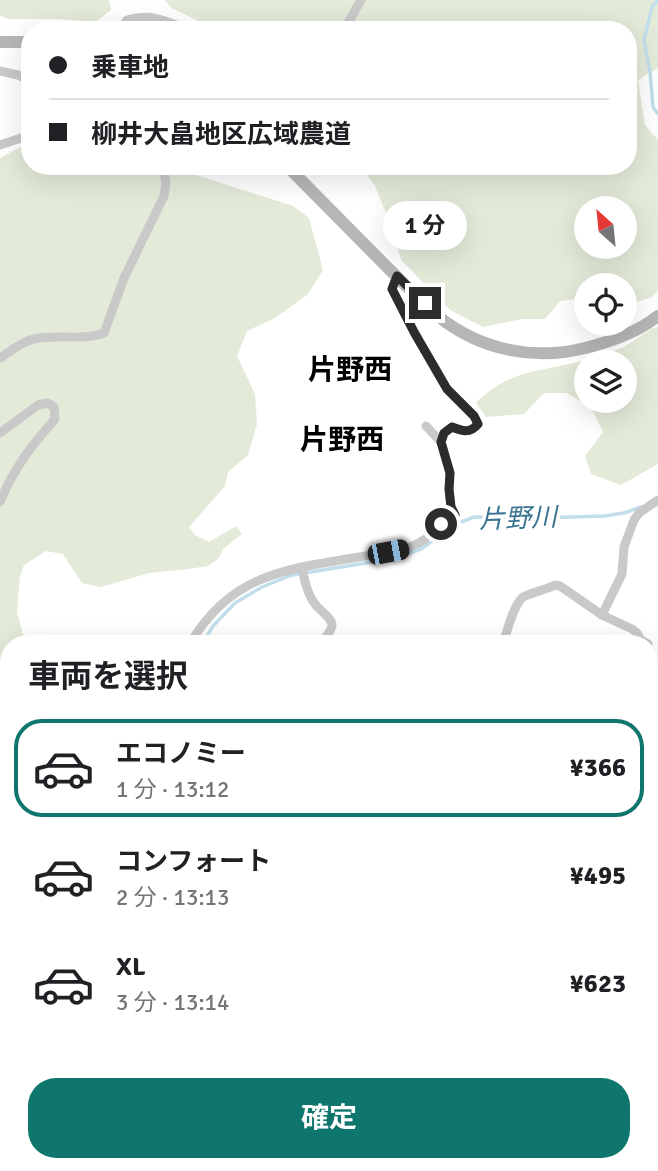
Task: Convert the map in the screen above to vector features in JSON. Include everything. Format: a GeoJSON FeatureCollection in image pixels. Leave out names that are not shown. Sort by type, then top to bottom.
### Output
{"type":"FeatureCollection","features":[{"type":"Feature","properties":{"kind":"street"},"geometry":{"type":"LineString","coordinates":[[349,21],[361,0]]}},
{"type":"Feature","properties":{"kind":"street"},"geometry":{"type":"LineString","coordinates":[[126,21],[141,16],[166,21]]}},
{"type":"Feature","properties":{"kind":"street"},"geometry":{"type":"LineString","coordinates":[[0,42],[21,42]]}},
{"type":"Feature","properties":{"kind":"street"},"geometry":{"type":"LineString","coordinates":[[0,71],[21,76]]}},
{"type":"Feature","properties":{"kind":"street"},"geometry":{"type":"LineString","coordinates":[[0,145],[21,138]]}},
{"type":"Feature","properties":{"kind":"street"},"geometry":{"type":"LineString","coordinates":[[0,358],[29,340],[47,337],[94,337],[104,333],[124,278],[164,196],[164,175]]}},
{"type":"Feature","properties":{"kind":"street"},"geometry":{"type":"LineString","coordinates":[[296,175],[438,317],[472,338],[498,348],[526,354],[566,353],[608,343],[658,316]]}},
{"type":"Feature","properties":{"kind":"street"},"geometry":{"type":"LineString","coordinates":[[397,276],[392,289],[414,332],[447,389],[474,416],[478,424],[474,429],[464,432],[452,427],[444,433],[441,442]]}},
{"type":"Feature","properties":{"kind":"street"},"geometry":{"type":"LineString","coordinates":[[0,433],[38,405],[47,403],[54,407],[55,419],[9,478],[0,502]]}},
{"type":"Feature","properties":{"kind":"street"},"geometry":{"type":"LineString","coordinates":[[196,635],[209,617],[243,588],[274,573],[302,570],[409,548],[428,538],[441,524],[455,515],[451,507],[450,473],[441,442],[426,426]]}},
{"type":"Feature","properties":{"kind":"street"},"geometry":{"type":"LineString","coordinates":[[602,615],[622,574],[624,547],[634,520],[639,513],[658,500]]}},
{"type":"Feature","properties":{"kind":"street"},"geometry":{"type":"LineString","coordinates":[[302,570],[312,600],[330,619],[332,629],[327,635]]}},
{"type":"Feature","properties":{"kind":"street"},"geometry":{"type":"LineString","coordinates":[[506,635],[519,601],[526,595],[555,585],[638,635]]}},
{"type":"Feature","properties":{"kind":"green space"},"geometry":{"type":"Polygon","coordinates":[[[0,0],[109,0],[111,10],[96,21],[8,19],[0,15],[0,0]]]}},
{"type":"Feature","properties":{"kind":"green space"},"geometry":{"type":"Polygon","coordinates":[[[165,0],[658,0],[658,68],[638,80],[645,125],[658,140],[658,290],[652,297],[637,302],[637,273],[574,273],[574,300],[560,301],[545,319],[522,319],[483,327],[450,310],[401,260],[394,233],[375,186],[367,175],[637,175],[637,21],[199,21],[171,8],[165,0]]]}},
{"type":"Feature","properties":{"kind":"green space"},"geometry":{"type":"Polygon","coordinates":[[[21,147],[21,175],[196,175],[293,206],[309,218],[323,270],[308,294],[275,318],[247,331],[237,356],[255,394],[257,424],[248,455],[228,472],[225,486],[189,527],[195,535],[209,542],[236,526],[242,534],[208,566],[149,573],[101,587],[82,583],[63,554],[46,551],[24,565],[20,576],[17,612],[24,635],[0,635],[0,158],[21,147]]]}},
{"type":"Feature","properties":{"kind":"green space"},"geometry":{"type":"Polygon","coordinates":[[[658,327],[658,464],[621,485],[591,474],[585,456],[603,432],[594,413],[637,413],[637,350],[614,350],[658,327]]]}},
{"type":"Feature","properties":{"kind":"green space"},"geometry":{"type":"Polygon","coordinates":[[[574,362],[574,397],[566,393],[544,393],[524,414],[486,417],[476,403],[501,383],[527,373],[574,362]]]}},
{"type":"Feature","properties":{"kind":"waterway","name":"片野川"},"geometry":{"type":"LineString","coordinates":[[658,0],[652,7],[644,40],[653,107],[658,114]]}},
{"type":"Feature","properties":{"kind":"waterway","name":"片野川"},"geometry":{"type":"LineString","coordinates":[[208,635],[235,603],[262,587],[292,575],[397,558],[421,549],[456,524],[474,517],[604,516],[641,507]]}},
{"type":"Feature","properties":{"kind":"district","name":"片野西"},"geometry":{"type":"Point","coordinates":[350,369]}},
{"type":"Feature","properties":{"kind":"district","name":"片野西"},"geometry":{"type":"Point","coordinates":[342,439]}},
{"type":"Feature","properties":{"kind":"route"},"geometry":{"type":"LineString","coordinates":[[425,303],[397,276],[392,289],[414,332],[447,389],[474,416],[478,424],[474,429],[464,432],[452,427],[444,433],[441,442],[450,473],[451,507],[455,515],[441,524]]}}]}
